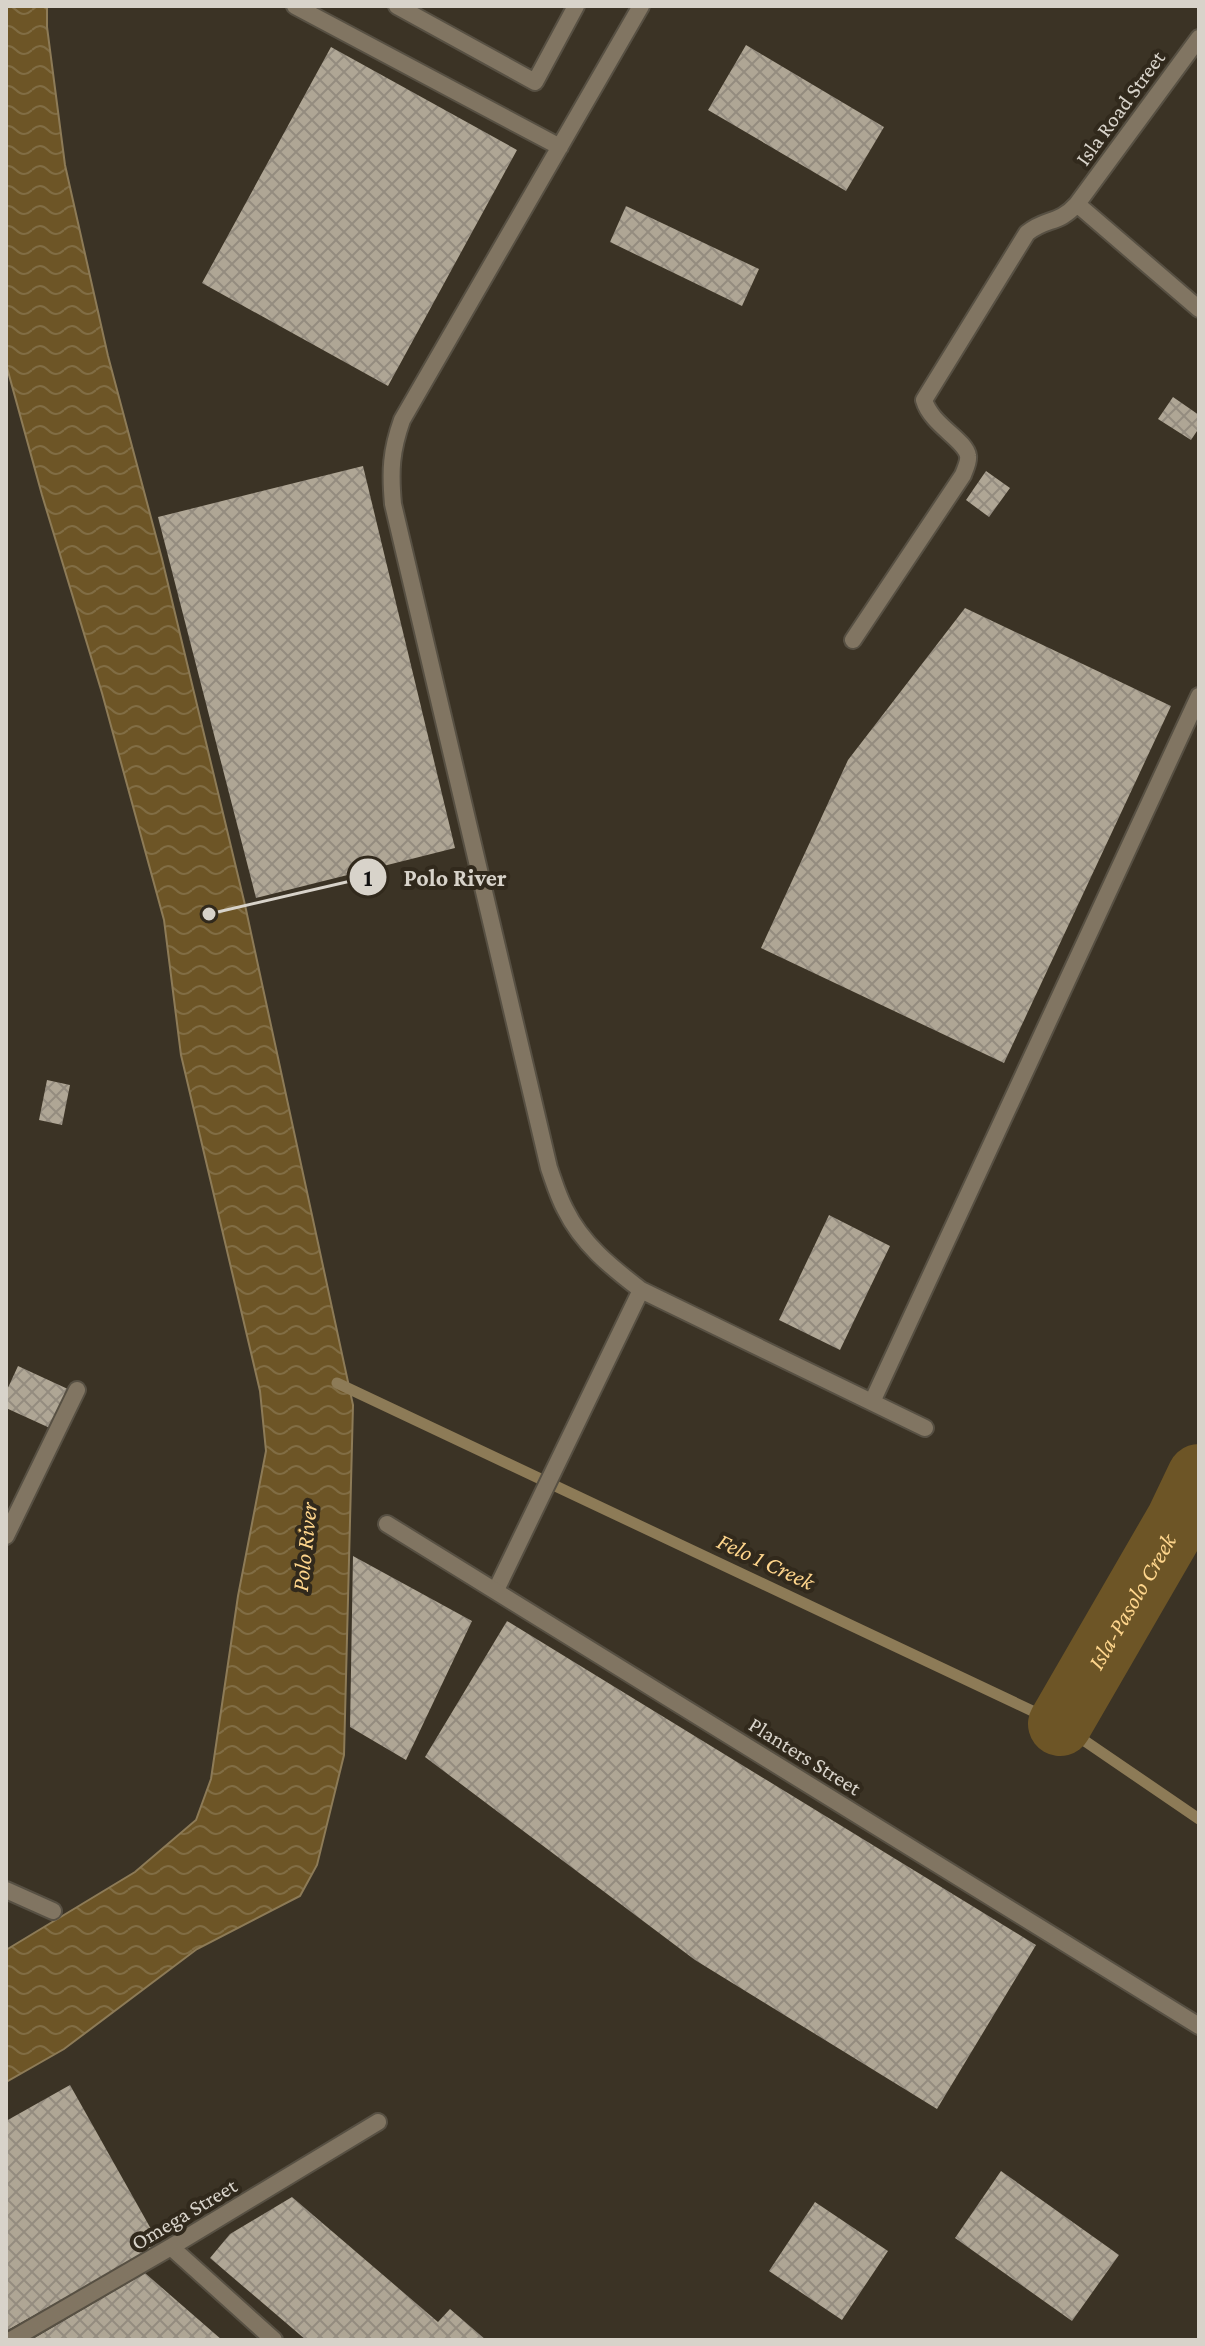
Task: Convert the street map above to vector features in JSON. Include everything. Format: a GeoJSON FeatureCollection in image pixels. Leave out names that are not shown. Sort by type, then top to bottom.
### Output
{"type":"FeatureCollection","features":[{"type":"Feature","properties":{"kind":"street"},"geometry":{"type":"LineString","coordinates":[[295,6],[560,147]]}},
{"type":"Feature","properties":{"kind":"street"},"geometry":{"type":"LineString","coordinates":[[397,6],[535,82],[576,6]]}},
{"type":"Feature","properties":{"kind":"street"},"geometry":{"type":"LineString","coordinates":[[641,6],[402,420],[393,445],[390,474],[393,504],[549,1168],[564,1208],[582,1238],[609,1265],[641,1290],[925,1428]]}},
{"type":"Feature","properties":{"kind":"street","name":"Isla Road Street"},"geometry":{"type":"LineString","coordinates":[[1077,204],[1199,38]]}},
{"type":"Feature","properties":{"kind":"street"},"geometry":{"type":"LineString","coordinates":[[853,640],[963,475],[969,459],[965,448],[940,426],[927,410],[924,400],[1027,233],[1038,224],[1067,216],[1077,204],[1199,309]]}},
{"type":"Feature","properties":{"kind":"street"},"geometry":{"type":"LineString","coordinates":[[872,1402],[1199,696]]}},
{"type":"Feature","properties":{"kind":"street"},"geometry":{"type":"LineString","coordinates":[[496,1590],[641,1290]]}},
{"type":"Feature","properties":{"kind":"street"},"geometry":{"type":"LineString","coordinates":[[6,1536],[77,1390]]}},
{"type":"Feature","properties":{"kind":"street","name":"Planters Street"},"geometry":{"type":"LineString","coordinates":[[387,1524],[1199,2026]]}},
{"type":"Feature","properties":{"kind":"street"},"geometry":{"type":"LineString","coordinates":[[6,1890],[53,1911]]}},
{"type":"Feature","properties":{"kind":"street","name":"Omega Street"},"geometry":{"type":"LineString","coordinates":[[11,2340],[378,2122]]}},
{"type":"Feature","properties":{"kind":"street"},"geometry":{"type":"LineString","coordinates":[[171,2247],[274,2340]]}},
{"type":"Feature","properties":{"kind":"water"},"geometry":{"type":"Polygon","coordinates":[[[6,6],[47,6],[65,165],[108,356],[162,559],[245,905],[353,1405],[344,1755],[317,1865],[300,1896],[197,1949],[64,2049],[6,2082],[6,1950],[135,1872],[196,1820],[211,1779],[238,1596],[266,1451],[260,1391],[181,1055],[164,920],[102,693],[6,364],[6,6]]]}},
{"type":"Feature","properties":{"kind":"building"},"geometry":{"type":"Polygon","coordinates":[[[746,45],[884,127],[846,191],[708,110],[746,45]]]}},
{"type":"Feature","properties":{"kind":"building"},"geometry":{"type":"Polygon","coordinates":[[[331,47],[517,150],[388,386],[202,283],[331,47]]]}},
{"type":"Feature","properties":{"kind":"building"},"geometry":{"type":"Polygon","coordinates":[[[626,206],[759,269],[742,306],[610,242],[626,206]]]}},
{"type":"Feature","properties":{"kind":"building"},"geometry":{"type":"Polygon","coordinates":[[[1173,397],[1199,415],[1199,428],[1191,440],[1158,419],[1173,397]]]}},
{"type":"Feature","properties":{"kind":"building"},"geometry":{"type":"Polygon","coordinates":[[[363,466],[455,848],[256,898],[158,517],[363,466]]]}},
{"type":"Feature","properties":{"kind":"building"},"geometry":{"type":"Polygon","coordinates":[[[986,471],[1010,488],[989,517],[966,500],[986,471]]]}},
{"type":"Feature","properties":{"kind":"building"},"geometry":{"type":"Polygon","coordinates":[[[965,608],[1171,706],[1004,1063],[761,948],[848,760],[965,608]]]}},
{"type":"Feature","properties":{"kind":"building"},"geometry":{"type":"Polygon","coordinates":[[[47,1080],[70,1085],[62,1125],[39,1120],[47,1080]]]}},
{"type":"Feature","properties":{"kind":"building"},"geometry":{"type":"Polygon","coordinates":[[[829,1215],[890,1246],[840,1350],[779,1320],[829,1215]]]}},
{"type":"Feature","properties":{"kind":"building"},"geometry":{"type":"Polygon","coordinates":[[[18,1366],[70,1390],[52,1429],[6,1408],[6,1392],[18,1366]]]}},
{"type":"Feature","properties":{"kind":"building"},"geometry":{"type":"Polygon","coordinates":[[[353,1556],[472,1621],[406,1760],[350,1727],[353,1556]]]}},
{"type":"Feature","properties":{"kind":"building"},"geometry":{"type":"Polygon","coordinates":[[[507,1621],[1036,1945],[937,2109],[695,1960],[425,1757],[507,1621]]]}},
{"type":"Feature","properties":{"kind":"building"},"geometry":{"type":"Polygon","coordinates":[[[70,2085],[160,2245],[6,2331],[6,2121],[70,2085]]]}},
{"type":"Feature","properties":{"kind":"building"},"geometry":{"type":"Polygon","coordinates":[[[1001,2171],[1119,2255],[1072,2321],[955,2238],[1001,2171]]]}},
{"type":"Feature","properties":{"kind":"building"},"geometry":{"type":"Polygon","coordinates":[[[292,2197],[438,2322],[450,2309],[486,2340],[306,2340],[210,2258],[230,2234],[292,2197]]]}},
{"type":"Feature","properties":{"kind":"building"},"geometry":{"type":"Polygon","coordinates":[[[815,2202],[888,2251],[842,2320],[769,2271],[815,2202]]]}},
{"type":"Feature","properties":{"kind":"building"},"geometry":{"type":"Polygon","coordinates":[[[145,2273],[222,2340],[31,2340],[145,2273]]]}},
{"type":"Feature","properties":{"kind":"waterway","name":"Felo 1 Creek"},"geometry":{"type":"LineString","coordinates":[[337,1383],[1060,1724],[1199,1819]]}},
{"type":"Feature","properties":{"kind":"waterway","name":"Isla-Pasolo Creek"},"geometry":{"type":"LineString","coordinates":[[1060,1724],[1178,1520],[1199,1476]]}},
{"type":"Feature","properties":{"kind":"place","name":"Polo River"},"geometry":{"type":"Point","coordinates":[209,914]}}]}
